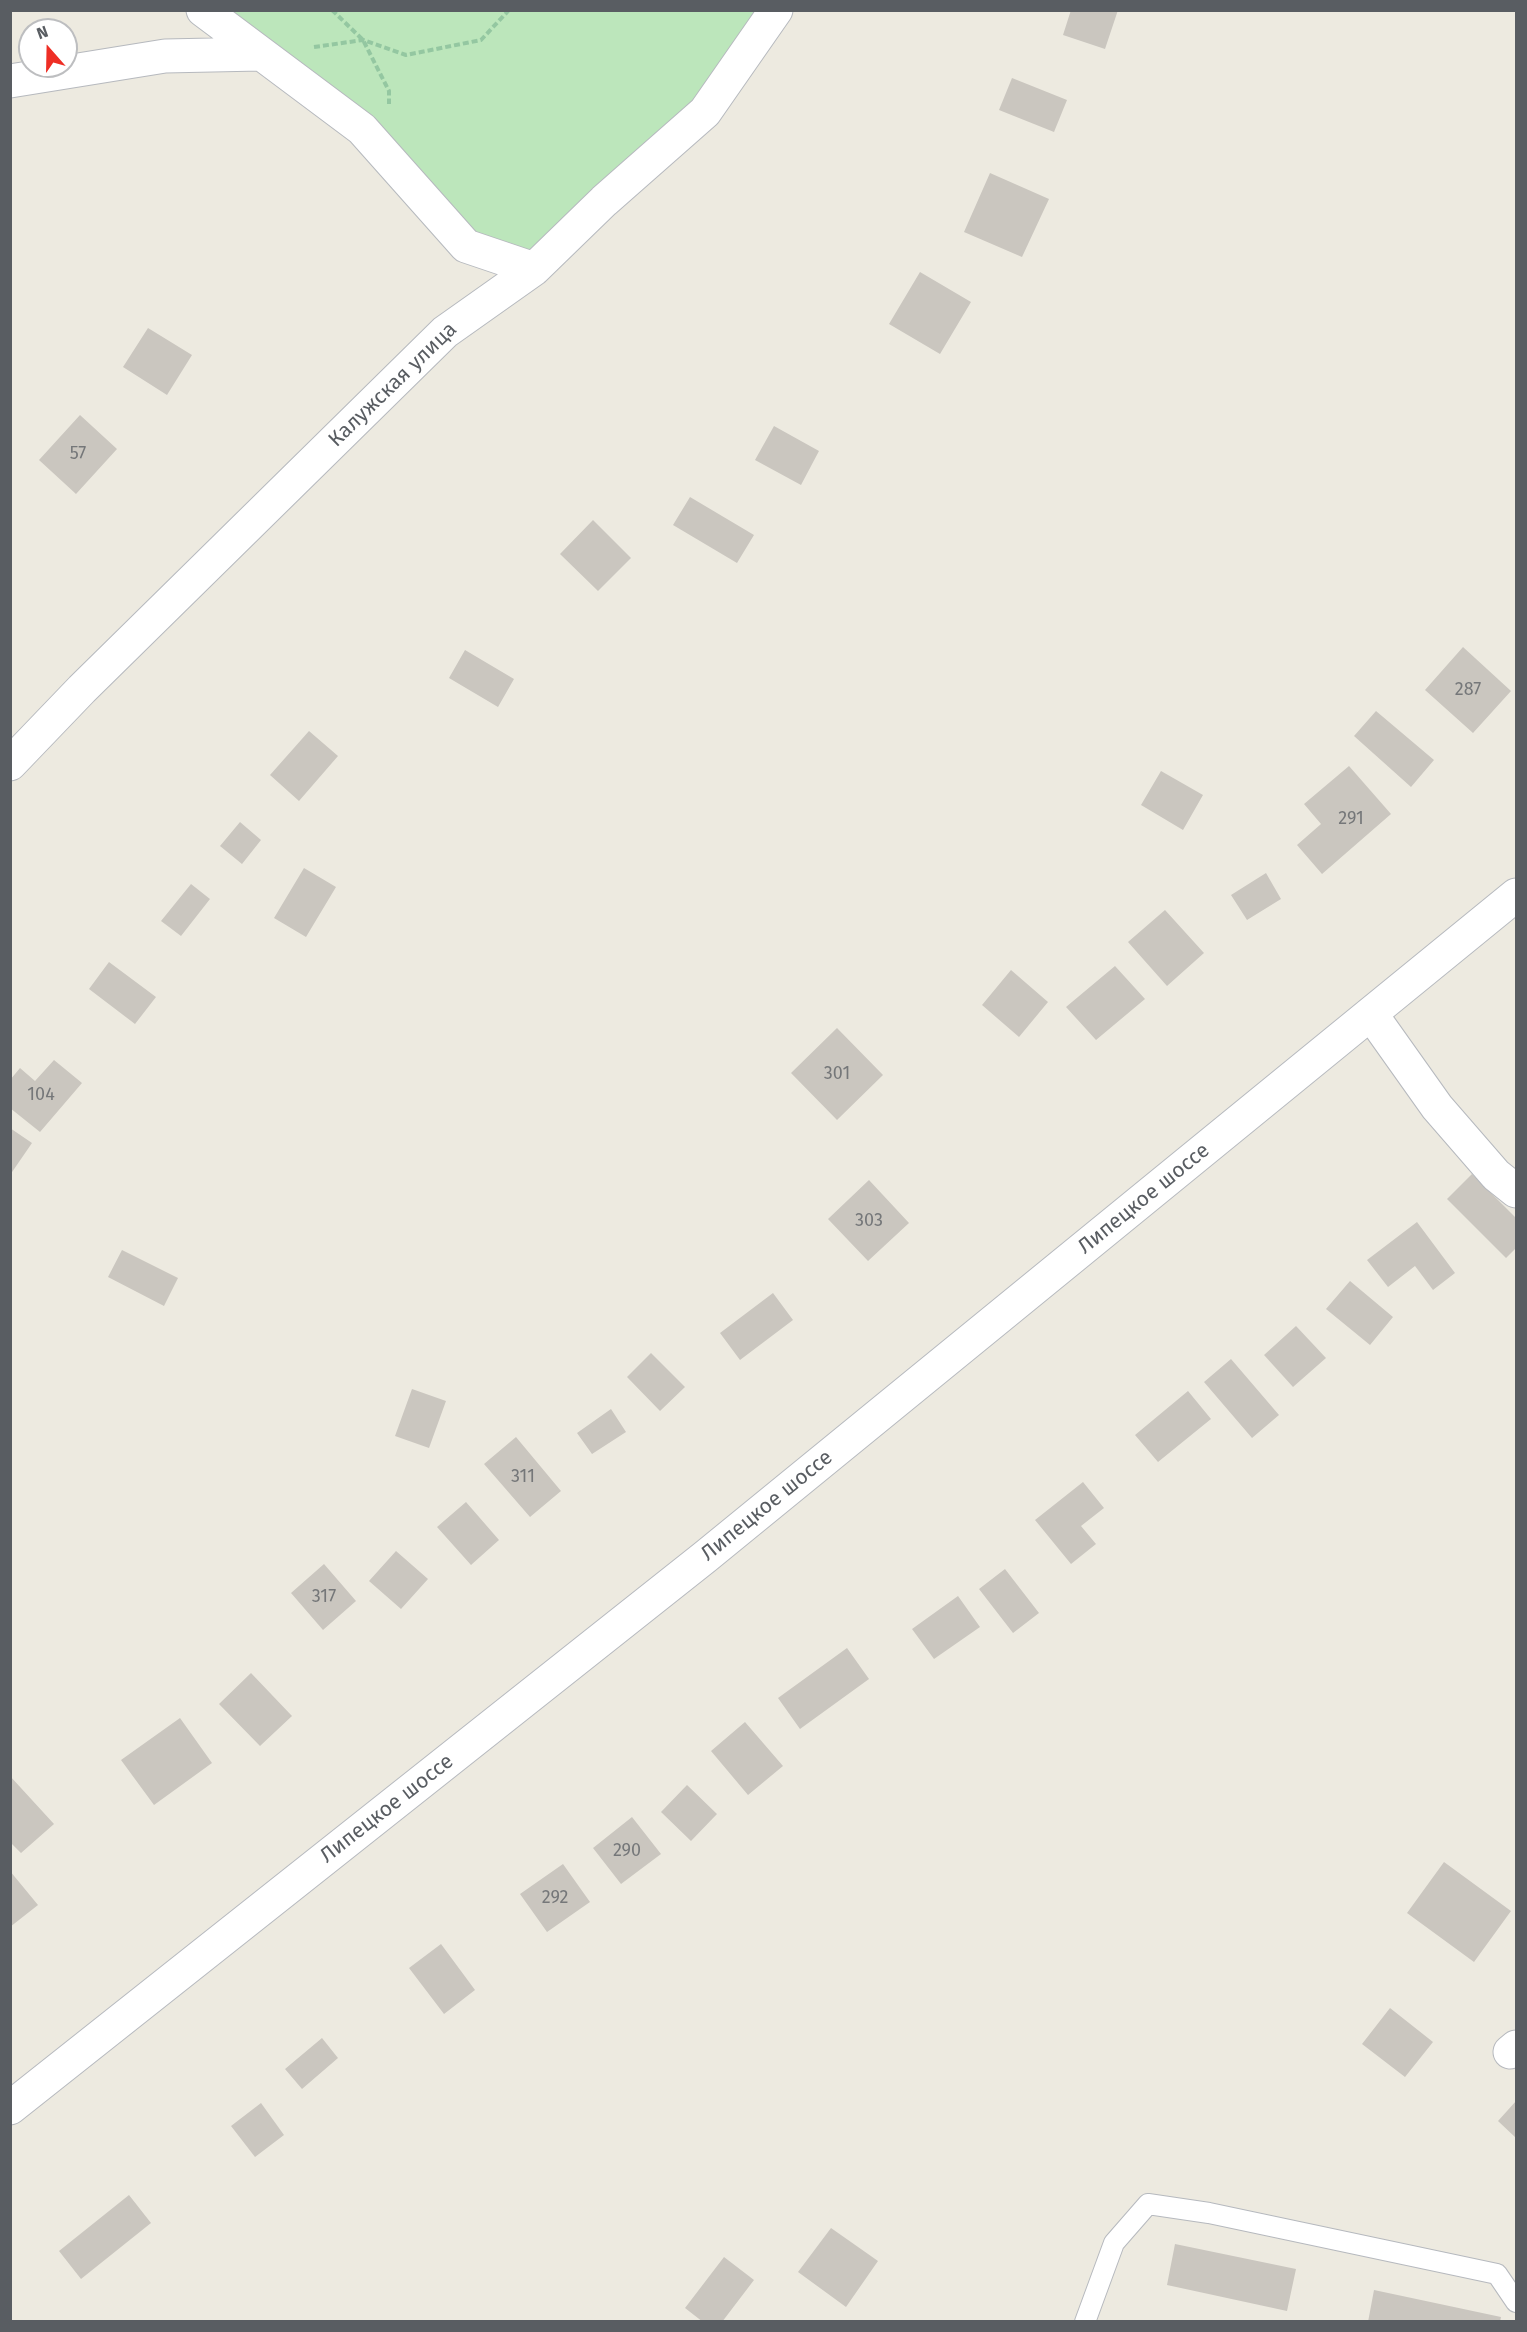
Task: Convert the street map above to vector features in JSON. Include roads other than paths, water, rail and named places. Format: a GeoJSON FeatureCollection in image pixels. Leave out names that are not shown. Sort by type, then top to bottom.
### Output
{"type":"FeatureCollection","features":[{"type":"Feature","properties":{"kind":"street"},"geometry":{"type":"LineString","coordinates":[[203,10],[362,129],[466,246],[534,269]]}},
{"type":"Feature","properties":{"kind":"street","name":"Калужская улица"},"geometry":{"type":"LineString","coordinates":[[10,764],[90,681],[445,332],[534,269],[604,201],[705,112],[776,10]]}},
{"type":"Feature","properties":{"kind":"street"},"geometry":{"type":"LineString","coordinates":[[10,81],[165,56],[260,54]]}},
{"type":"Feature","properties":{"kind":"street","name":"Липецкое шоссе"},"geometry":{"type":"LineString","coordinates":[[10,2109],[696,1565],[1516,895]]}},
{"type":"Feature","properties":{"kind":"street"},"geometry":{"type":"LineString","coordinates":[[1371,1014],[1437,1107],[1496,1175],[1516,1191]]}},
{"type":"Feature","properties":{"kind":"lane"},"geometry":{"type":"LineString","coordinates":[[1085,2322],[1114,2243],[1148,2204],[1209,2213],[1497,2274],[1516,2302]]}}]}
